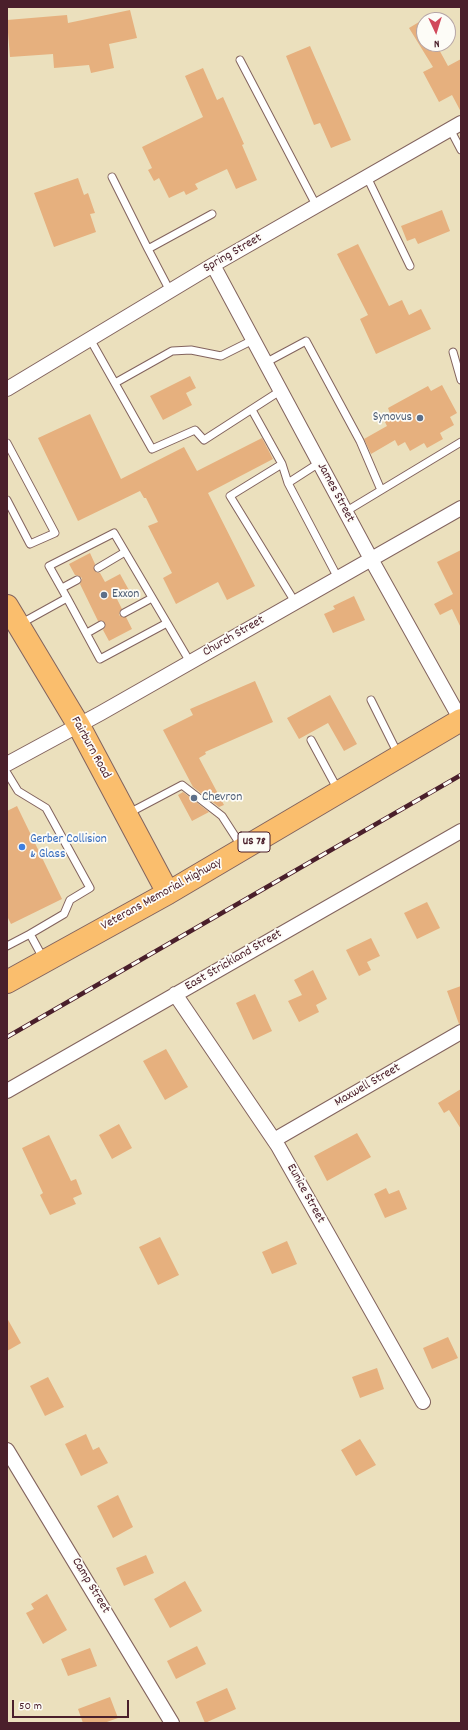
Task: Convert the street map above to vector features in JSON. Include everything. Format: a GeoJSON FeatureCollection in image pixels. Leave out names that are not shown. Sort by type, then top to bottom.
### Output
{"type":"FeatureCollection","features":[{"type":"Feature","properties":{"kind":"main road","name":"Fairburn Road"},"geometry":{"type":"LineString","coordinates":[[7,606],[78,726],[168,893]]}},
{"type":"Feature","properties":{"kind":"main road","name":"Veterans Memorial Highway"},"geometry":{"type":"LineString","coordinates":[[7,982],[44,960],[168,893],[461,720]]}},
{"type":"Feature","properties":{"kind":"street","name":"Spring Street"},"geometry":{"type":"LineString","coordinates":[[7,389],[213,265],[455,126]]}},
{"type":"Feature","properties":{"kind":"street","name":"James Street"},"geometry":{"type":"LineString","coordinates":[[213,265],[345,512],[461,720]]}},
{"type":"Feature","properties":{"kind":"street","name":"Church Street"},"geometry":{"type":"LineString","coordinates":[[8,764],[78,726],[461,508]]}},
{"type":"Feature","properties":{"kind":"street","name":"East Strickland Street"},"geometry":{"type":"LineString","coordinates":[[7,1091],[461,831]]}},
{"type":"Feature","properties":{"kind":"street","name":"Eunice Street"},"geometry":{"type":"LineString","coordinates":[[175,994],[274,1140],[423,1402]]}},
{"type":"Feature","properties":{"kind":"street","name":"Maxwell Street"},"geometry":{"type":"LineString","coordinates":[[274,1140],[461,1032]]}},
{"type":"Feature","properties":{"kind":"street","name":"Camp Street"},"geometry":{"type":"LineString","coordinates":[[7,1450],[172,1723]]}},
{"type":"Feature","properties":{"kind":"lane"},"geometry":{"type":"LineString","coordinates":[[240,60],[316,206]]}},
{"type":"Feature","properties":{"kind":"lane"},"geometry":{"type":"LineString","coordinates":[[455,126],[461,150]]}},
{"type":"Feature","properties":{"kind":"lane"},"geometry":{"type":"LineString","coordinates":[[366,177],[410,266]]}},
{"type":"Feature","properties":{"kind":"lane"},"geometry":{"type":"LineString","coordinates":[[112,178],[170,291]]}},
{"type":"Feature","properties":{"kind":"lane"},"geometry":{"type":"LineString","coordinates":[[148,249],[212,214]]}},
{"type":"Feature","properties":{"kind":"lane"},"geometry":{"type":"LineString","coordinates":[[90,339],[152,449],[195,430],[204,440],[280,391]]}},
{"type":"Feature","properties":{"kind":"lane"},"geometry":{"type":"LineString","coordinates":[[115,383],[172,351],[191,350],[221,356],[253,340]]}},
{"type":"Feature","properties":{"kind":"lane"},"geometry":{"type":"LineString","coordinates":[[265,362],[306,341],[360,441],[381,490]]}},
{"type":"Feature","properties":{"kind":"lane"},"geometry":{"type":"LineString","coordinates":[[452,352],[461,380]]}},
{"type":"Feature","properties":{"kind":"lane"},"geometry":{"type":"LineString","coordinates":[[252,410],[282,464],[288,483],[338,578]]}},
{"type":"Feature","properties":{"kind":"lane"},"geometry":{"type":"LineString","coordinates":[[7,442],[55,533],[30,544],[7,500]]}},
{"type":"Feature","properties":{"kind":"lane"},"geometry":{"type":"LineString","coordinates":[[345,512],[461,442]]}},
{"type":"Feature","properties":{"kind":"lane"},"geometry":{"type":"LineString","coordinates":[[288,483],[319,463]]}},
{"type":"Feature","properties":{"kind":"lane"},"geometry":{"type":"LineString","coordinates":[[282,464],[230,496],[295,602]]}},
{"type":"Feature","properties":{"kind":"lane"},"geometry":{"type":"LineString","coordinates":[[166,623],[100,659],[49,566],[114,532],[190,662]]}},
{"type":"Feature","properties":{"kind":"lane"},"geometry":{"type":"LineString","coordinates":[[98,568],[125,552]]}},
{"type":"Feature","properties":{"kind":"lane"},"geometry":{"type":"LineString","coordinates":[[62,588],[77,580]]}},
{"type":"Feature","properties":{"kind":"lane"},"geometry":{"type":"LineString","coordinates":[[18,625],[67,598]]}},
{"type":"Feature","properties":{"kind":"lane"},"geometry":{"type":"LineString","coordinates":[[124,613],[152,598]]}},
{"type":"Feature","properties":{"kind":"lane"},"geometry":{"type":"LineString","coordinates":[[86,633],[101,625]]}},
{"type":"Feature","properties":{"kind":"lane"},"geometry":{"type":"LineString","coordinates":[[371,700],[399,756]]}},
{"type":"Feature","properties":{"kind":"lane"},"geometry":{"type":"LineString","coordinates":[[311,740],[339,792]]}},
{"type":"Feature","properties":{"kind":"lane"},"geometry":{"type":"LineString","coordinates":[[7,946],[64,914],[70,900],[90,888],[46,808],[18,791],[8,764]]}},
{"type":"Feature","properties":{"kind":"lane"},"geometry":{"type":"LineString","coordinates":[[126,815],[182,785],[222,816],[243,849]]}},
{"type":"Feature","properties":{"kind":"lane"},"geometry":{"type":"LineString","coordinates":[[30,934],[44,960]]}},
{"type":"Feature","properties":{"kind":"building"},"geometry":{"type":"Polygon","coordinates":[[[130,10],[137,38],[109,44],[114,68],[91,73],[89,65],[54,68],[53,54],[10,57],[7,20],[67,15],[68,23],[130,10]]]}},
{"type":"Feature","properties":{"kind":"building"},"geometry":{"type":"Polygon","coordinates":[[[416,24],[416,39],[409,28],[416,24]]]}},
{"type":"Feature","properties":{"kind":"building"},"geometry":{"type":"Polygon","coordinates":[[[310,46],[351,140],[331,148],[320,123],[314,125],[286,56],[310,46]]]}},
{"type":"Feature","properties":{"kind":"building"},"geometry":{"type":"Polygon","coordinates":[[[424,52],[440,52],[448,66],[461,59],[461,112],[452,95],[439,102],[423,72],[433,67],[424,52]]]}},
{"type":"Feature","properties":{"kind":"building"},"geometry":{"type":"Polygon","coordinates":[[[203,68],[217,100],[223,97],[244,144],[242,145],[257,180],[236,189],[227,169],[195,184],[198,189],[186,195],[184,191],[169,198],[159,178],[154,181],[148,170],[152,168],[142,147],[203,117],[185,76],[203,68]]]}},
{"type":"Feature","properties":{"kind":"building"},"geometry":{"type":"Polygon","coordinates":[[[78,178],[84,195],[88,193],[95,213],[90,214],[96,232],[54,247],[34,193],[78,178]]]}},
{"type":"Feature","properties":{"kind":"building"},"geometry":{"type":"Polygon","coordinates":[[[442,210],[450,231],[418,244],[415,238],[407,241],[401,226],[442,210]]]}},
{"type":"Feature","properties":{"kind":"building"},"geometry":{"type":"Polygon","coordinates":[[[358,244],[389,306],[402,300],[409,315],[421,309],[431,329],[376,354],[360,319],[368,315],[337,254],[358,244]]]}},
{"type":"Feature","properties":{"kind":"building"},"geometry":{"type":"Polygon","coordinates":[[[190,376],[196,388],[186,393],[192,405],[163,420],[150,396],[190,376]]]}},
{"type":"Feature","properties":{"kind":"building"},"geometry":{"type":"Polygon","coordinates":[[[442,385],[457,413],[450,417],[454,425],[440,433],[443,439],[427,448],[424,443],[410,451],[405,442],[398,446],[395,440],[371,454],[364,439],[387,426],[384,420],[391,416],[388,408],[428,386],[431,391],[442,385]]]}},
{"type":"Feature","properties":{"kind":"building"},"geometry":{"type":"Polygon","coordinates":[[[90,414],[121,479],[184,447],[197,471],[262,438],[273,459],[208,493],[255,586],[227,600],[218,582],[176,604],[163,578],[172,573],[148,526],[158,522],[146,498],[144,498],[140,491],[78,521],[38,438],[90,414]]]}},
{"type":"Feature","properties":{"kind":"building"},"geometry":{"type":"Polygon","coordinates":[[[461,550],[461,628],[452,609],[440,615],[434,604],[453,594],[437,562],[461,550]]]}},
{"type":"Feature","properties":{"kind":"building","name":"Exxon"},"geometry":{"type":"Polygon","coordinates":[[[90,553],[95,564],[94,570],[100,573],[105,582],[120,574],[130,592],[117,599],[122,609],[119,615],[126,617],[132,629],[109,641],[103,630],[105,623],[103,621],[98,621],[80,584],[82,578],[75,575],[69,564],[90,553]]]}},
{"type":"Feature","properties":{"kind":"building"},"geometry":{"type":"Polygon","coordinates":[[[354,596],[365,620],[333,633],[324,614],[335,609],[333,606],[354,596]]]}},
{"type":"Feature","properties":{"kind":"building"},"geometry":{"type":"Polygon","coordinates":[[[255,681],[273,722],[205,752],[206,754],[199,758],[224,805],[219,807],[193,787],[163,730],[193,715],[190,709],[255,681]]]}},
{"type":"Feature","properties":{"kind":"building"},"geometry":{"type":"Polygon","coordinates":[[[330,695],[357,744],[344,751],[328,723],[299,739],[287,718],[330,695]]]}},
{"type":"Feature","properties":{"kind":"building"},"geometry":{"type":"Polygon","coordinates":[[[183,792],[209,812],[192,821],[178,795],[183,792]]]}},
{"type":"Feature","properties":{"kind":"building","name":"Gerber Collision & Glass"},"geometry":{"type":"Polygon","coordinates":[[[17,806],[62,899],[11,924],[7,916],[7,811],[17,806]]]}},
{"type":"Feature","properties":{"kind":"building"},"geometry":{"type":"Polygon","coordinates":[[[427,902],[440,928],[417,939],[404,913],[427,902]]]}},
{"type":"Feature","properties":{"kind":"building"},"geometry":{"type":"Polygon","coordinates":[[[371,938],[380,956],[367,962],[371,970],[359,976],[346,950],[371,938]]]}},
{"type":"Feature","properties":{"kind":"building"},"geometry":{"type":"Polygon","coordinates":[[[313,970],[327,999],[316,1005],[319,1012],[299,1022],[288,1001],[302,995],[294,980],[313,970]]]}},
{"type":"Feature","properties":{"kind":"building"},"geometry":{"type":"Polygon","coordinates":[[[461,986],[461,1024],[459,1024],[447,991],[461,986]]]}},
{"type":"Feature","properties":{"kind":"building"},"geometry":{"type":"Polygon","coordinates":[[[255,994],[272,1031],[253,1040],[236,1003],[255,994]]]}},
{"type":"Feature","properties":{"kind":"building"},"geometry":{"type":"Polygon","coordinates":[[[166,1049],[188,1087],[165,1100],[143,1061],[166,1049]]]}},
{"type":"Feature","properties":{"kind":"building"},"geometry":{"type":"Polygon","coordinates":[[[461,1089],[461,1129],[449,1110],[444,1113],[438,1103],[461,1089]]]}},
{"type":"Feature","properties":{"kind":"building"},"geometry":{"type":"Polygon","coordinates":[[[119,1124],[132,1148],[112,1159],[99,1135],[119,1124]]]}},
{"type":"Feature","properties":{"kind":"building"},"geometry":{"type":"Polygon","coordinates":[[[357,1133],[371,1157],[327,1181],[314,1156],[357,1133]]]}},
{"type":"Feature","properties":{"kind":"building"},"geometry":{"type":"Polygon","coordinates":[[[49,1135],[71,1181],[76,1179],[82,1194],[73,1198],[76,1204],[50,1215],[40,1195],[43,1193],[22,1148],[49,1135]]]}},
{"type":"Feature","properties":{"kind":"building"},"geometry":{"type":"Polygon","coordinates":[[[386,1188],[389,1194],[399,1190],[407,1209],[385,1218],[374,1194],[386,1188]]]}},
{"type":"Feature","properties":{"kind":"building"},"geometry":{"type":"Polygon","coordinates":[[[160,1237],[179,1275],[158,1285],[139,1247],[160,1237]]]}},
{"type":"Feature","properties":{"kind":"building"},"geometry":{"type":"Polygon","coordinates":[[[287,1241],[297,1264],[272,1274],[262,1252],[287,1241]]]}},
{"type":"Feature","properties":{"kind":"building"},"geometry":{"type":"Polygon","coordinates":[[[7,1318],[21,1343],[7,1351],[7,1318]]]}},
{"type":"Feature","properties":{"kind":"building"},"geometry":{"type":"Polygon","coordinates":[[[448,1337],[458,1358],[432,1369],[423,1348],[448,1337]]]}},
{"type":"Feature","properties":{"kind":"building"},"geometry":{"type":"Polygon","coordinates":[[[377,1368],[384,1389],[360,1398],[352,1377],[377,1368]]]}},
{"type":"Feature","properties":{"kind":"building"},"geometry":{"type":"Polygon","coordinates":[[[48,1377],[64,1407],[45,1416],[30,1386],[48,1377]]]}},
{"type":"Feature","properties":{"kind":"building"},"geometry":{"type":"Polygon","coordinates":[[[86,1434],[93,1450],[99,1447],[108,1463],[81,1476],[65,1444],[86,1434]]]}},
{"type":"Feature","properties":{"kind":"building"},"geometry":{"type":"Polygon","coordinates":[[[360,1439],[376,1465],[356,1476],[341,1450],[360,1439]]]}},
{"type":"Feature","properties":{"kind":"building"},"geometry":{"type":"Polygon","coordinates":[[[118,1495],[133,1527],[113,1538],[97,1506],[118,1495]]]}},
{"type":"Feature","properties":{"kind":"building"},"geometry":{"type":"Polygon","coordinates":[[[146,1555],[154,1573],[124,1586],[116,1568],[146,1555]]]}},
{"type":"Feature","properties":{"kind":"building"},"geometry":{"type":"Polygon","coordinates":[[[185,1581],[202,1611],[170,1628],[154,1599],[185,1581]]]}},
{"type":"Feature","properties":{"kind":"building"},"geometry":{"type":"Polygon","coordinates":[[[47,1594],[67,1630],[43,1644],[26,1613],[34,1609],[31,1604],[47,1594]]]}},
{"type":"Feature","properties":{"kind":"building"},"geometry":{"type":"Polygon","coordinates":[[[197,1646],[206,1664],[176,1679],[167,1661],[197,1646]]]}},
{"type":"Feature","properties":{"kind":"building"},"geometry":{"type":"Polygon","coordinates":[[[90,1648],[97,1666],[68,1676],[61,1659],[90,1648]]]}},
{"type":"Feature","properties":{"kind":"building"},"geometry":{"type":"Polygon","coordinates":[[[227,1688],[236,1709],[205,1723],[196,1702],[227,1688]]]}},
{"type":"Feature","properties":{"kind":"building"},"geometry":{"type":"Polygon","coordinates":[[[110,1697],[118,1718],[104,1723],[83,1723],[78,1709],[110,1697]]]}},
{"type":"Feature","properties":{"kind":"railway"},"geometry":{"type":"LineString","coordinates":[[7,1037],[461,775]]}},
{"type":"Feature","properties":{"kind":"place","name":"Synovus"},"geometry":{"type":"Point","coordinates":[420,418]}},
{"type":"Feature","properties":{"kind":"place","name":"Exxon"},"geometry":{"type":"Point","coordinates":[104,595]}},
{"type":"Feature","properties":{"kind":"place","name":"Chevron"},"geometry":{"type":"Point","coordinates":[194,798]}},
{"type":"Feature","properties":{"kind":"place","name":"Gerber Collision & Glass"},"geometry":{"type":"Point","coordinates":[22,847]}}]}
